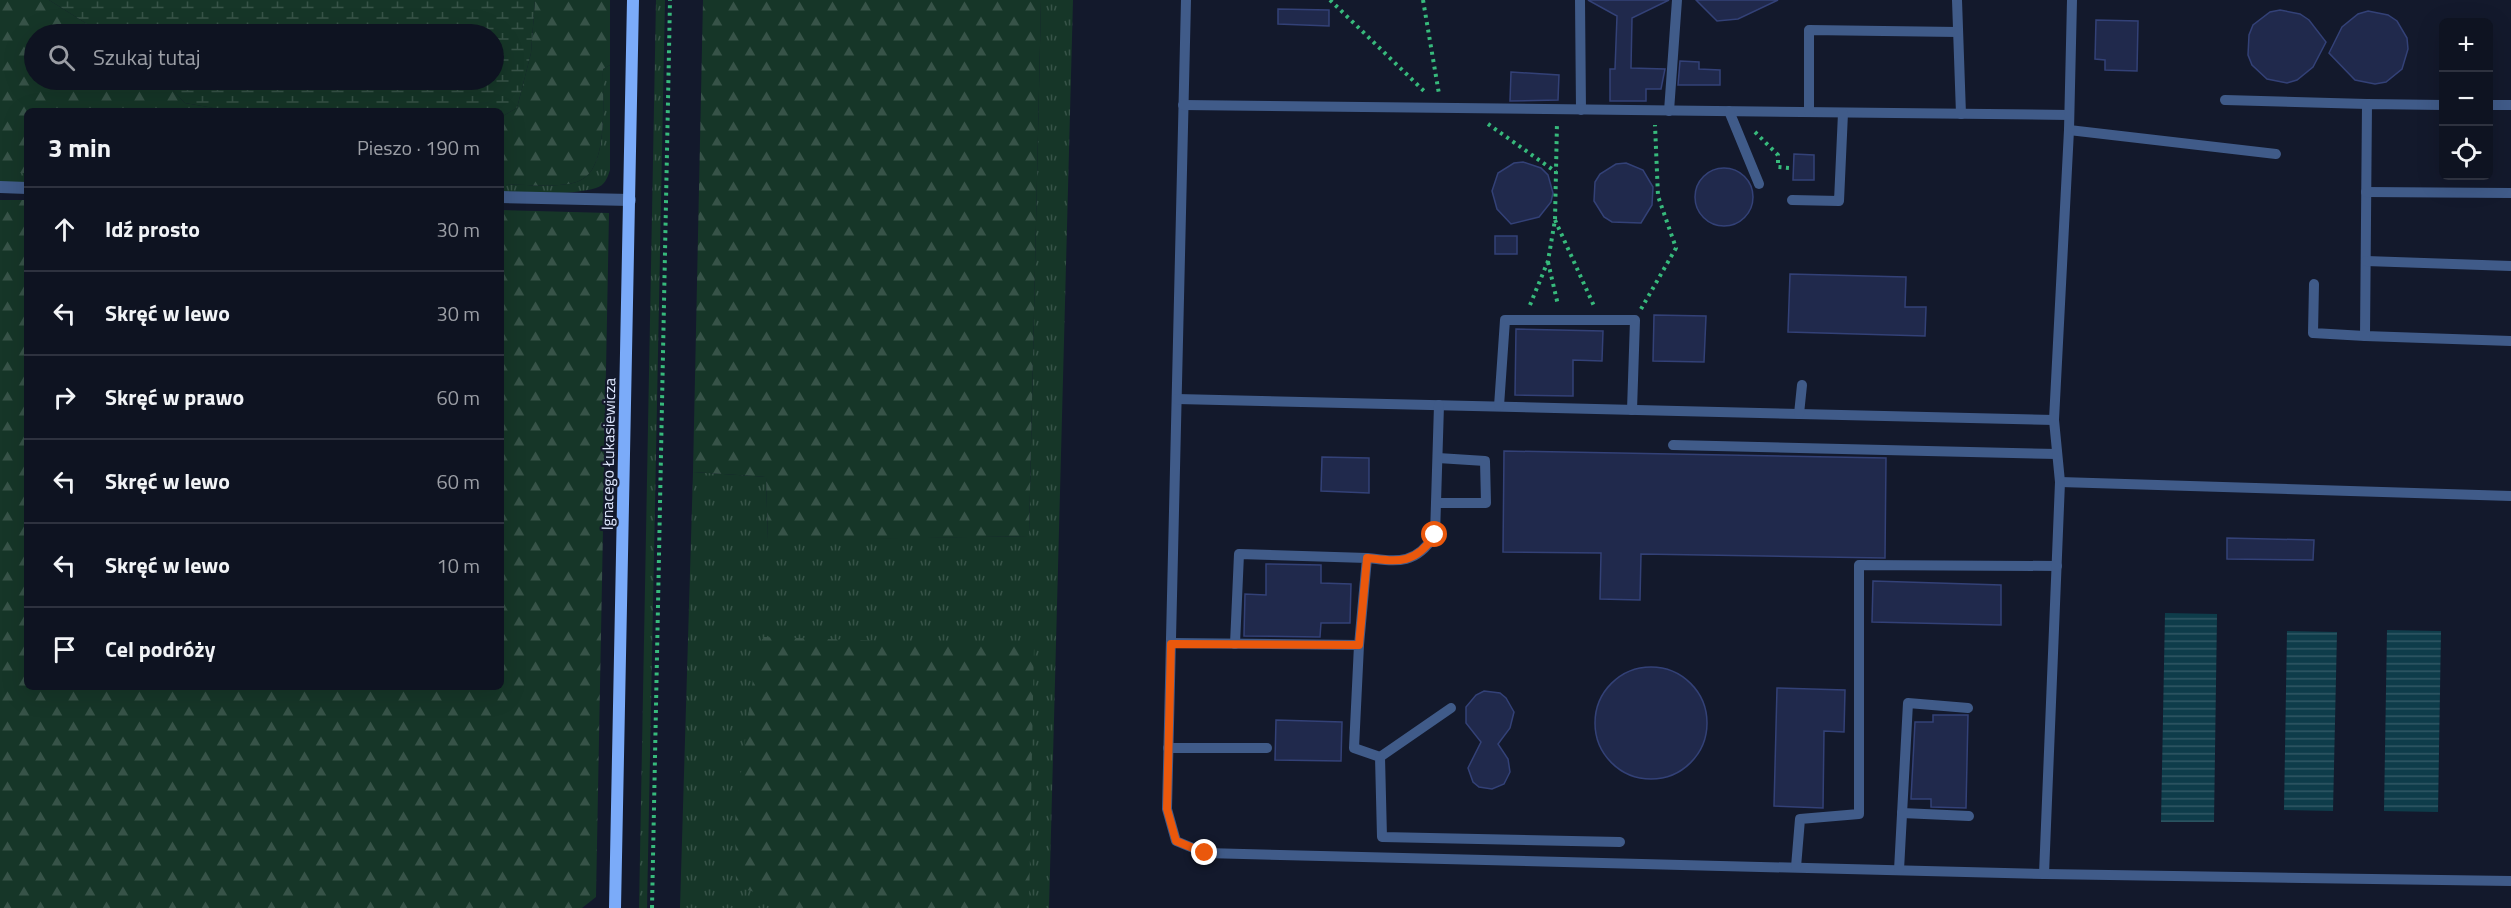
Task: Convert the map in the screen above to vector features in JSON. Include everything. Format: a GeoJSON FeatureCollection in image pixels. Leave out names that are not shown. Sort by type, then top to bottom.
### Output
{"type":"FeatureCollection","features":[{"type":"Feature","properties":{"kind":"main road","name":"Ignacego Łukasiewicza"},"geometry":{"type":"LineString","coordinates":[[615,908],[633,0]]}},
{"type":"Feature","properties":{"kind":"street"},"geometry":{"type":"LineString","coordinates":[[0,187],[24,188]]}},
{"type":"Feature","properties":{"kind":"street"},"geometry":{"type":"LineString","coordinates":[[504,197],[630,200]]}},
{"type":"Feature","properties":{"kind":"lane"},"geometry":{"type":"LineString","coordinates":[[1186,0],[1167,809],[1176,841],[1205,853],[2044,874],[2511,881]]}},
{"type":"Feature","properties":{"kind":"lane"},"geometry":{"type":"LineString","coordinates":[[1580,0],[1581,110]]}},
{"type":"Feature","properties":{"kind":"lane"},"geometry":{"type":"LineString","coordinates":[[1669,111],[1677,0]]}},
{"type":"Feature","properties":{"kind":"lane"},"geometry":{"type":"LineString","coordinates":[[1957,0],[1961,114]]}},
{"type":"Feature","properties":{"kind":"lane"},"geometry":{"type":"LineString","coordinates":[[2044,874],[2061,482],[2054,420],[2069,130],[2072,0]]}},
{"type":"Feature","properties":{"kind":"lane"},"geometry":{"type":"LineString","coordinates":[[1809,112],[1809,30],[1958,32]]}},
{"type":"Feature","properties":{"kind":"lane"},"geometry":{"type":"LineString","coordinates":[[2225,100],[2439,105]]}},
{"type":"Feature","properties":{"kind":"lane"},"geometry":{"type":"LineString","coordinates":[[2365,336],[2367,104]]}},
{"type":"Feature","properties":{"kind":"lane"},"geometry":{"type":"LineString","coordinates":[[1183,105],[2069,115]]}},
{"type":"Feature","properties":{"kind":"lane"},"geometry":{"type":"LineString","coordinates":[[2493,105],[2511,105]]}},
{"type":"Feature","properties":{"kind":"lane"},"geometry":{"type":"LineString","coordinates":[[1732,111],[1759,184]]}},
{"type":"Feature","properties":{"kind":"lane"},"geometry":{"type":"LineString","coordinates":[[1792,200],[1839,201],[1842,113]]}},
{"type":"Feature","properties":{"kind":"lane"},"geometry":{"type":"LineString","coordinates":[[2069,130],[2276,154]]}},
{"type":"Feature","properties":{"kind":"lane"},"geometry":{"type":"LineString","coordinates":[[2366,192],[2511,193]]}},
{"type":"Feature","properties":{"kind":"lane"},"geometry":{"type":"LineString","coordinates":[[2366,261],[2511,266]]}},
{"type":"Feature","properties":{"kind":"lane"},"geometry":{"type":"LineString","coordinates":[[2314,284],[2313,333],[2511,341]]}},
{"type":"Feature","properties":{"kind":"lane"},"geometry":{"type":"LineString","coordinates":[[1499,406],[1506,320],[1635,320],[1632,410]]}},
{"type":"Feature","properties":{"kind":"lane"},"geometry":{"type":"LineString","coordinates":[[1799,414],[1802,385]]}},
{"type":"Feature","properties":{"kind":"lane"},"geometry":{"type":"LineString","coordinates":[[1177,399],[2054,420]]}},
{"type":"Feature","properties":{"kind":"lane"},"geometry":{"type":"LineString","coordinates":[[1235,644],[1239,554],[1406,559],[1423,552],[1435,535],[1439,405]]}},
{"type":"Feature","properties":{"kind":"lane"},"geometry":{"type":"LineString","coordinates":[[1673,445],[2057,454]]}},
{"type":"Feature","properties":{"kind":"lane"},"geometry":{"type":"LineString","coordinates":[[1436,503],[1486,503],[1485,461],[1438,458]]}},
{"type":"Feature","properties":{"kind":"lane"},"geometry":{"type":"LineString","coordinates":[[2061,482],[2511,496]]}},
{"type":"Feature","properties":{"kind":"lane"},"geometry":{"type":"LineString","coordinates":[[1367,558],[1359,645],[1354,748],[1380,757]]}},
{"type":"Feature","properties":{"kind":"lane"},"geometry":{"type":"LineString","coordinates":[[1796,867],[1800,819],[1859,814],[1859,565],[2057,566]]}},
{"type":"Feature","properties":{"kind":"lane"},"geometry":{"type":"LineString","coordinates":[[1171,644],[1359,645]]}},
{"type":"Feature","properties":{"kind":"lane"},"geometry":{"type":"LineString","coordinates":[[1899,870],[1908,703],[1968,708]]}},
{"type":"Feature","properties":{"kind":"lane"},"geometry":{"type":"LineString","coordinates":[[1380,757],[1451,708]]}},
{"type":"Feature","properties":{"kind":"lane"},"geometry":{"type":"LineString","coordinates":[[1168,748],[1267,748]]}},
{"type":"Feature","properties":{"kind":"lane"},"geometry":{"type":"LineString","coordinates":[[1380,757],[1382,837],[1620,842]]}},
{"type":"Feature","properties":{"kind":"lane"},"geometry":{"type":"LineString","coordinates":[[1902,813],[1969,816]]}},
{"type":"Feature","properties":{"kind":"path"},"geometry":{"type":"LineString","coordinates":[[652,908],[670,0]]}},
{"type":"Feature","properties":{"kind":"path"},"geometry":{"type":"LineString","coordinates":[[1330,0],[1442,108]]}},
{"type":"Feature","properties":{"kind":"path"},"geometry":{"type":"LineString","coordinates":[[1423,0],[1442,108]]}},
{"type":"Feature","properties":{"kind":"path"},"geometry":{"type":"LineString","coordinates":[[1466,108],[1556,172]]}},
{"type":"Feature","properties":{"kind":"path"},"geometry":{"type":"LineString","coordinates":[[1524,320],[1548,261],[1555,220],[1558,110]]}},
{"type":"Feature","properties":{"kind":"path"},"geometry":{"type":"LineString","coordinates":[[1732,111],[1778,155],[1778,167],[1790,168]]}},
{"type":"Feature","properties":{"kind":"path"},"geometry":{"type":"LineString","coordinates":[[1635,320],[1676,248],[1658,196],[1654,112]]}},
{"type":"Feature","properties":{"kind":"path"},"geometry":{"type":"LineString","coordinates":[[1555,220],[1600,320]]}},
{"type":"Feature","properties":{"kind":"path"},"geometry":{"type":"LineString","coordinates":[[1548,261],[1561,320]]}},
{"type":"Feature","properties":{"kind":"green space"},"geometry":{"type":"Polygon","coordinates":[[[0,0],[49,0],[87,24],[24,24],[24,90],[173,90],[185,103],[214,108],[24,108],[24,173],[0,173],[0,0]]]}},
{"type":"Feature","properties":{"kind":"green space"},"geometry":{"type":"Polygon","coordinates":[[[49,0],[535,0],[531,53],[517,108],[504,115],[504,108],[214,108],[185,103],[173,90],[504,90],[504,24],[87,24],[49,0]]]}},
{"type":"Feature","properties":{"kind":"green space"},"geometry":{"type":"Polygon","coordinates":[[[535,0],[610,0],[610,65],[603,69],[600,148],[589,174],[579,181],[552,185],[504,184],[504,115],[517,108],[531,53],[535,0]]]}},
{"type":"Feature","properties":{"kind":"green space"},"geometry":{"type":"Polygon","coordinates":[[[656,0],[665,0],[647,908],[639,908],[656,0]]]}},
{"type":"Feature","properties":{"kind":"green space"},"geometry":{"type":"Polygon","coordinates":[[[703,0],[1041,0],[1029,536],[768,541],[766,477],[693,472],[703,0]]]}},
{"type":"Feature","properties":{"kind":"green space"},"geometry":{"type":"Polygon","coordinates":[[[1041,0],[1073,0],[1049,908],[680,908],[693,472],[766,477],[768,540],[1029,536],[1041,0]]]}},
{"type":"Feature","properties":{"kind":"green space"},"geometry":{"type":"Polygon","coordinates":[[[610,65],[610,170],[604,183],[596,188],[574,192],[504,193],[504,184],[562,185],[579,181],[589,174],[600,148],[603,69],[610,65]]]}},
{"type":"Feature","properties":{"kind":"green space"},"geometry":{"type":"Polygon","coordinates":[[[0,173],[24,173],[24,183],[0,182],[0,173]]]}},
{"type":"Feature","properties":{"kind":"green space"},"geometry":{"type":"Polygon","coordinates":[[[0,200],[24,200],[24,690],[504,690],[504,210],[609,213],[596,897],[582,908],[0,908],[0,200]]]}},
{"type":"Feature","properties":{"kind":"green space"},"geometry":{"type":"Polygon","coordinates":[[[764,637],[1034,646],[1029,908],[771,908],[770,896],[736,887],[735,820],[757,647],[764,637]]]}},
{"type":"Feature","properties":{"kind":"water"},"geometry":{"type":"Polygon","coordinates":[[[2165,613],[2217,614],[2214,822],[2161,822],[2165,613]]]}},
{"type":"Feature","properties":{"kind":"water"},"geometry":{"type":"Polygon","coordinates":[[[2387,630],[2441,631],[2438,812],[2384,811],[2387,630]]]}},
{"type":"Feature","properties":{"kind":"water"},"geometry":{"type":"Polygon","coordinates":[[[2287,631],[2337,632],[2333,811],[2284,810],[2287,631]]]}},
{"type":"Feature","properties":{"kind":"building"},"geometry":{"type":"Polygon","coordinates":[[[1588,0],[1669,0],[1632,18],[1631,68],[1665,69],[1661,89],[1646,89],[1646,101],[1610,101],[1610,69],[1615,69],[1617,16],[1588,0]]]}},
{"type":"Feature","properties":{"kind":"building"},"geometry":{"type":"Polygon","coordinates":[[[1696,0],[1778,0],[1738,19],[1717,21],[1696,0]]]}},
{"type":"Feature","properties":{"kind":"building"},"geometry":{"type":"Polygon","coordinates":[[[1278,9],[1329,10],[1329,26],[1278,24],[1278,9]]]}},
{"type":"Feature","properties":{"kind":"building"},"geometry":{"type":"Polygon","coordinates":[[[2280,10],[2300,14],[2309,20],[2326,42],[2313,67],[2297,80],[2287,83],[2267,79],[2252,65],[2248,55],[2249,35],[2253,25],[2270,12],[2280,10]]]}},
{"type":"Feature","properties":{"kind":"building"},"geometry":{"type":"Polygon","coordinates":[[[2368,11],[2388,15],[2397,21],[2407,38],[2408,49],[2402,69],[2386,82],[2375,84],[2355,80],[2329,53],[2342,27],[2358,14],[2368,11]]]}},
{"type":"Feature","properties":{"kind":"building"},"geometry":{"type":"Polygon","coordinates":[[[2096,20],[2138,21],[2137,71],[2105,70],[2105,60],[2095,59],[2096,20]]]}},
{"type":"Feature","properties":{"kind":"building"},"geometry":{"type":"Polygon","coordinates":[[[1680,61],[1699,62],[1699,69],[1720,70],[1720,85],[1678,85],[1680,61]]]}},
{"type":"Feature","properties":{"kind":"building"},"geometry":{"type":"Polygon","coordinates":[[[1511,72],[1559,75],[1558,100],[1510,101],[1511,72]]]}},
{"type":"Feature","properties":{"kind":"building"},"geometry":{"type":"Polygon","coordinates":[[[1794,154],[1814,155],[1814,180],[1793,180],[1794,154]]]}},
{"type":"Feature","properties":{"kind":"building"},"geometry":{"type":"Polygon","coordinates":[[[1523,162],[1541,168],[1548,175],[1553,193],[1551,202],[1539,217],[1511,224],[1497,209],[1492,191],[1498,173],[1514,163],[1523,162]]]}},
{"type":"Feature","properties":{"kind":"building"},"geometry":{"type":"Polygon","coordinates":[[[1626,163],[1643,170],[1653,187],[1652,205],[1641,223],[1612,222],[1604,217],[1594,201],[1595,182],[1600,174],[1616,164],[1626,163]]]}},
{"type":"Feature","properties":{"kind":"building"},"geometry":{"type":"Polygon","coordinates":[[[1718,168],[1730,168],[1745,176],[1753,191],[1753,203],[1745,218],[1730,226],[1718,226],[1703,218],[1695,203],[1695,191],[1703,176],[1718,168]]]}},
{"type":"Feature","properties":{"kind":"building"},"geometry":{"type":"Polygon","coordinates":[[[1495,236],[1517,236],[1517,254],[1495,254],[1495,236]]]}},
{"type":"Feature","properties":{"kind":"building"},"geometry":{"type":"Polygon","coordinates":[[[1790,274],[1906,277],[1905,307],[1926,307],[1925,336],[1788,332],[1790,274]]]}},
{"type":"Feature","properties":{"kind":"building"},"geometry":{"type":"Polygon","coordinates":[[[1654,315],[1706,316],[1704,362],[1653,361],[1654,315]]]}},
{"type":"Feature","properties":{"kind":"building"},"geometry":{"type":"Polygon","coordinates":[[[1516,329],[1603,331],[1602,361],[1573,360],[1573,396],[1515,395],[1516,329]]]}},
{"type":"Feature","properties":{"kind":"building"},"geometry":{"type":"Polygon","coordinates":[[[1504,451],[1886,458],[1885,558],[1641,554],[1640,600],[1600,599],[1601,553],[1503,552],[1504,451]]]}},
{"type":"Feature","properties":{"kind":"building"},"geometry":{"type":"Polygon","coordinates":[[[1322,457],[1369,458],[1369,493],[1321,491],[1322,457]]]}},
{"type":"Feature","properties":{"kind":"building"},"geometry":{"type":"Polygon","coordinates":[[[2227,538],[2314,540],[2313,560],[2227,559],[2227,538]]]}},
{"type":"Feature","properties":{"kind":"building"},"geometry":{"type":"Polygon","coordinates":[[[1266,564],[1321,565],[1321,583],[1351,584],[1350,623],[1321,623],[1320,637],[1244,636],[1245,594],[1266,595],[1266,564]]]}},
{"type":"Feature","properties":{"kind":"building"},"geometry":{"type":"Polygon","coordinates":[[[1873,581],[2001,585],[2001,625],[1872,622],[1873,581]]]}},
{"type":"Feature","properties":{"kind":"building"},"geometry":{"type":"Polygon","coordinates":[[[1651,667],[1672,671],[1691,683],[1703,702],[1707,723],[1703,744],[1691,763],[1672,775],[1651,779],[1630,775],[1611,763],[1599,744],[1595,723],[1599,702],[1611,683],[1630,671],[1651,667]]]}},
{"type":"Feature","properties":{"kind":"building"},"geometry":{"type":"Polygon","coordinates":[[[1777,688],[1845,690],[1844,732],[1824,731],[1823,808],[1774,806],[1777,688]]]}},
{"type":"Feature","properties":{"kind":"building"},"geometry":{"type":"Polygon","coordinates":[[[1484,691],[1500,693],[1506,698],[1514,712],[1510,728],[1498,744],[1508,759],[1510,772],[1504,784],[1492,789],[1479,787],[1473,782],[1468,768],[1481,742],[1466,723],[1466,707],[1476,695],[1484,691]]]}},
{"type":"Feature","properties":{"kind":"building"},"geometry":{"type":"Polygon","coordinates":[[[1933,715],[1968,715],[1966,808],[1931,807],[1931,799],[1911,799],[1915,722],[1933,722],[1933,715]]]}},
{"type":"Feature","properties":{"kind":"building"},"geometry":{"type":"Polygon","coordinates":[[[1276,720],[1342,722],[1341,761],[1275,760],[1276,720]]]}},
{"type":"Feature","properties":{"kind":"route"},"geometry":{"type":"LineString","coordinates":[[1205,853],[1176,841],[1167,809],[1171,644],[1359,645],[1367,558],[1406,559],[1423,552],[1435,535]]}}]}
